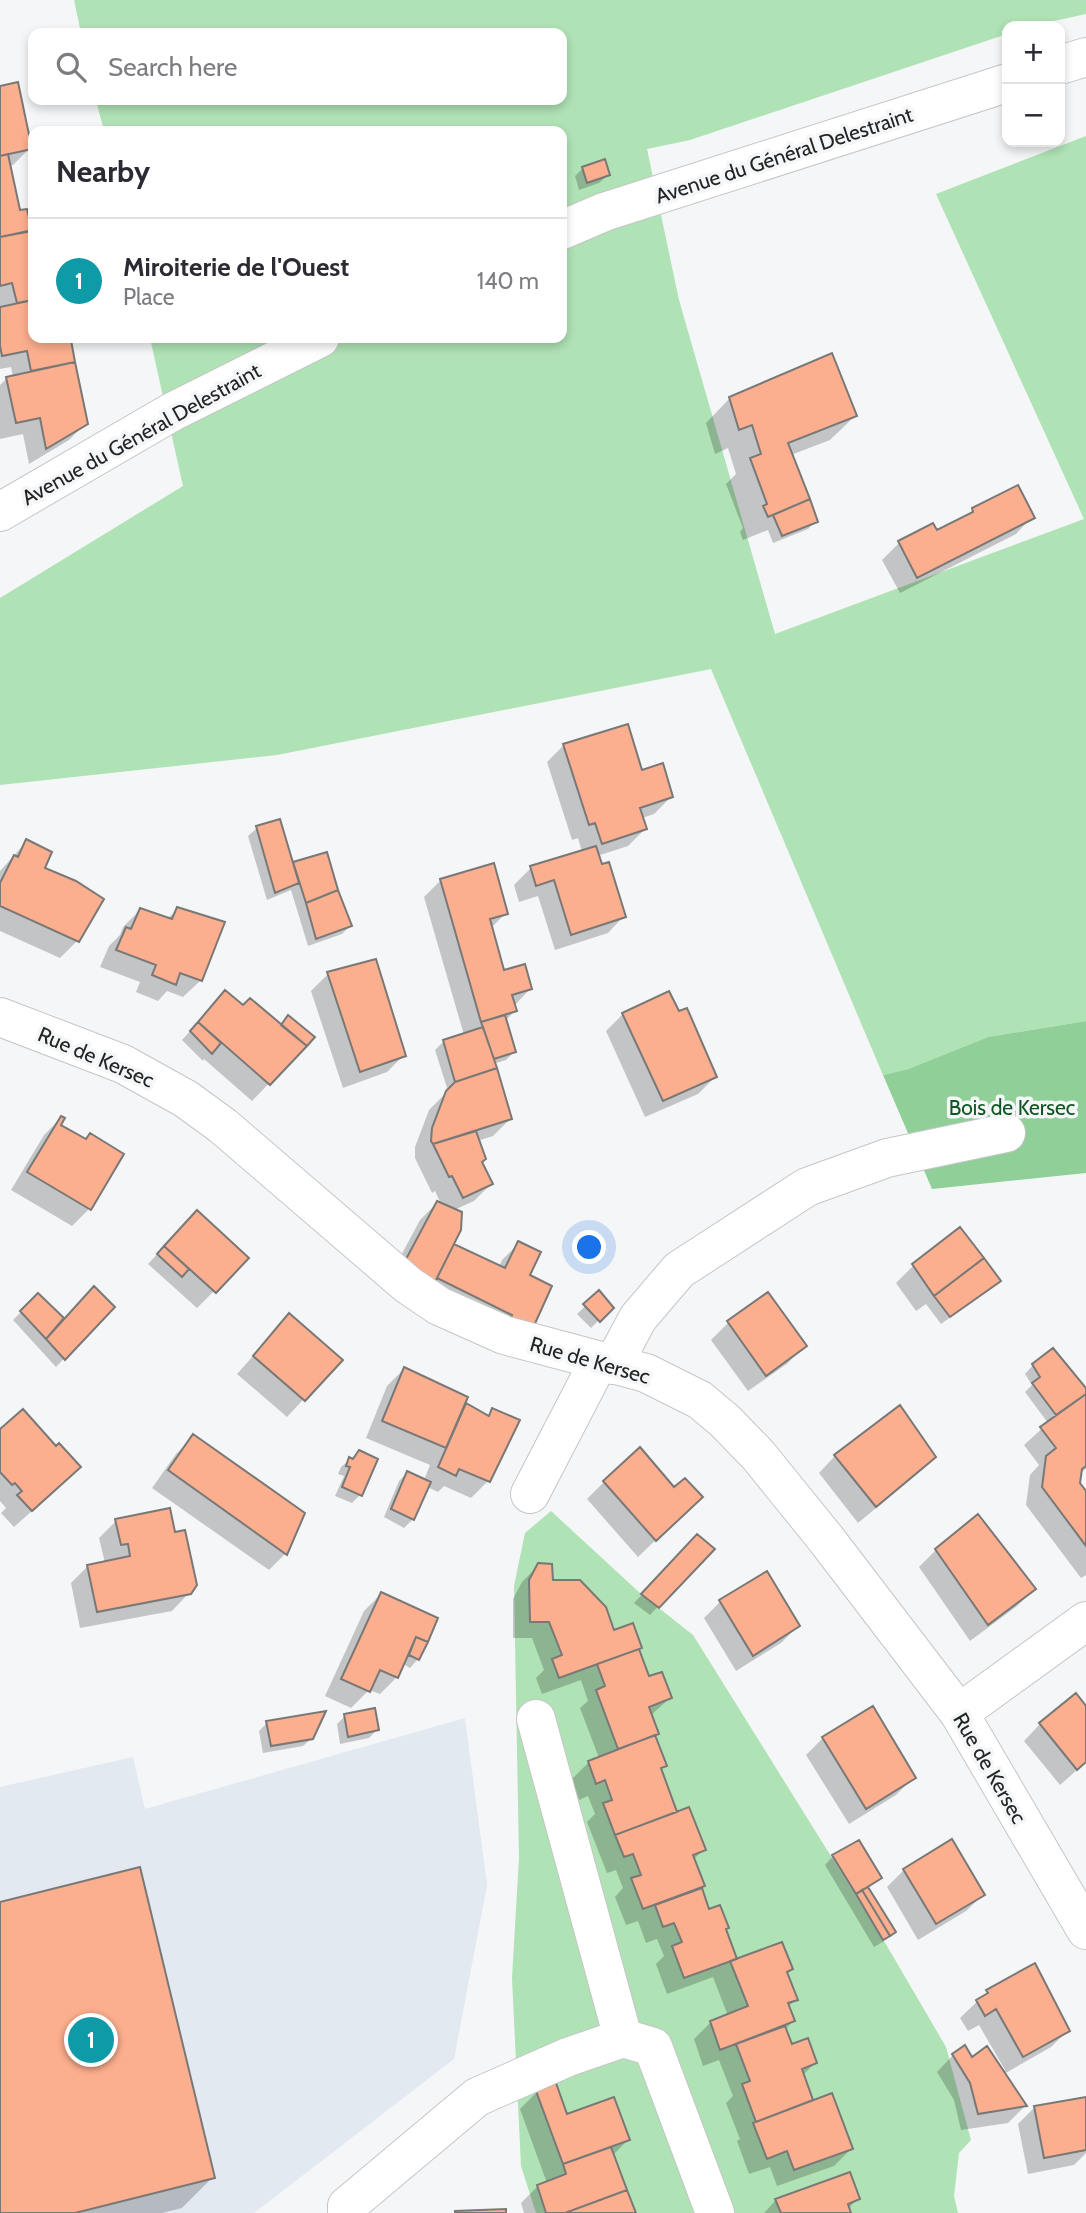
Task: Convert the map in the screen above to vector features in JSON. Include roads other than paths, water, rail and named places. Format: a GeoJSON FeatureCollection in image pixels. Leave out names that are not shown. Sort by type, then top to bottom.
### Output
{"type":"FeatureCollection","features":[{"type":"Feature","properties":{"kind":"street"},"geometry":{"type":"LineString","coordinates":[[1065,63],[1086,57]]}},
{"type":"Feature","properties":{"kind":"street","name":"Avenue du Général Delestraint"},"geometry":{"type":"LineString","coordinates":[[567,228],[604,212],[1004,84]]}},
{"type":"Feature","properties":{"kind":"street","name":"Avenue du Général Delestraint"},"geometry":{"type":"LineString","coordinates":[[0,512],[172,412],[310,343]]}},
{"type":"Feature","properties":{"kind":"street","name":"Rue de Kersec"},"geometry":{"type":"LineString","coordinates":[[0,1017],[123,1064],[186,1099],[223,1126],[378,1261],[439,1306],[504,1335],[646,1373],[700,1400],[725,1421],[758,1455],[826,1539],[959,1713],[1086,1930]]}},
{"type":"Feature","properties":{"kind":"street"},"geometry":{"type":"LineString","coordinates":[[530,1494],[606,1363],[638,1318],[679,1270],[807,1187],[887,1158],[1006,1133]]}},
{"type":"Feature","properties":{"kind":"street"},"geometry":{"type":"LineString","coordinates":[[959,1713],[1086,1621]]}},
{"type":"Feature","properties":{"kind":"street"},"geometry":{"type":"LineString","coordinates":[[536,1719],[638,2042],[715,2213]]}},
{"type":"Feature","properties":{"kind":"street"},"geometry":{"type":"LineString","coordinates":[[347,2213],[347,2206],[477,2097],[568,2057],[638,2042]]}},
{"type":"Feature","properties":{"kind":"place","name":"Miroiterie de l'Ouest"},"geometry":{"type":"Point","coordinates":[91,2040]}},
{"type":"Feature","properties":{"kind":"park label","name":"Bois de Kersec"},"geometry":{"type":"Point","coordinates":[1012,1107]}}]}
